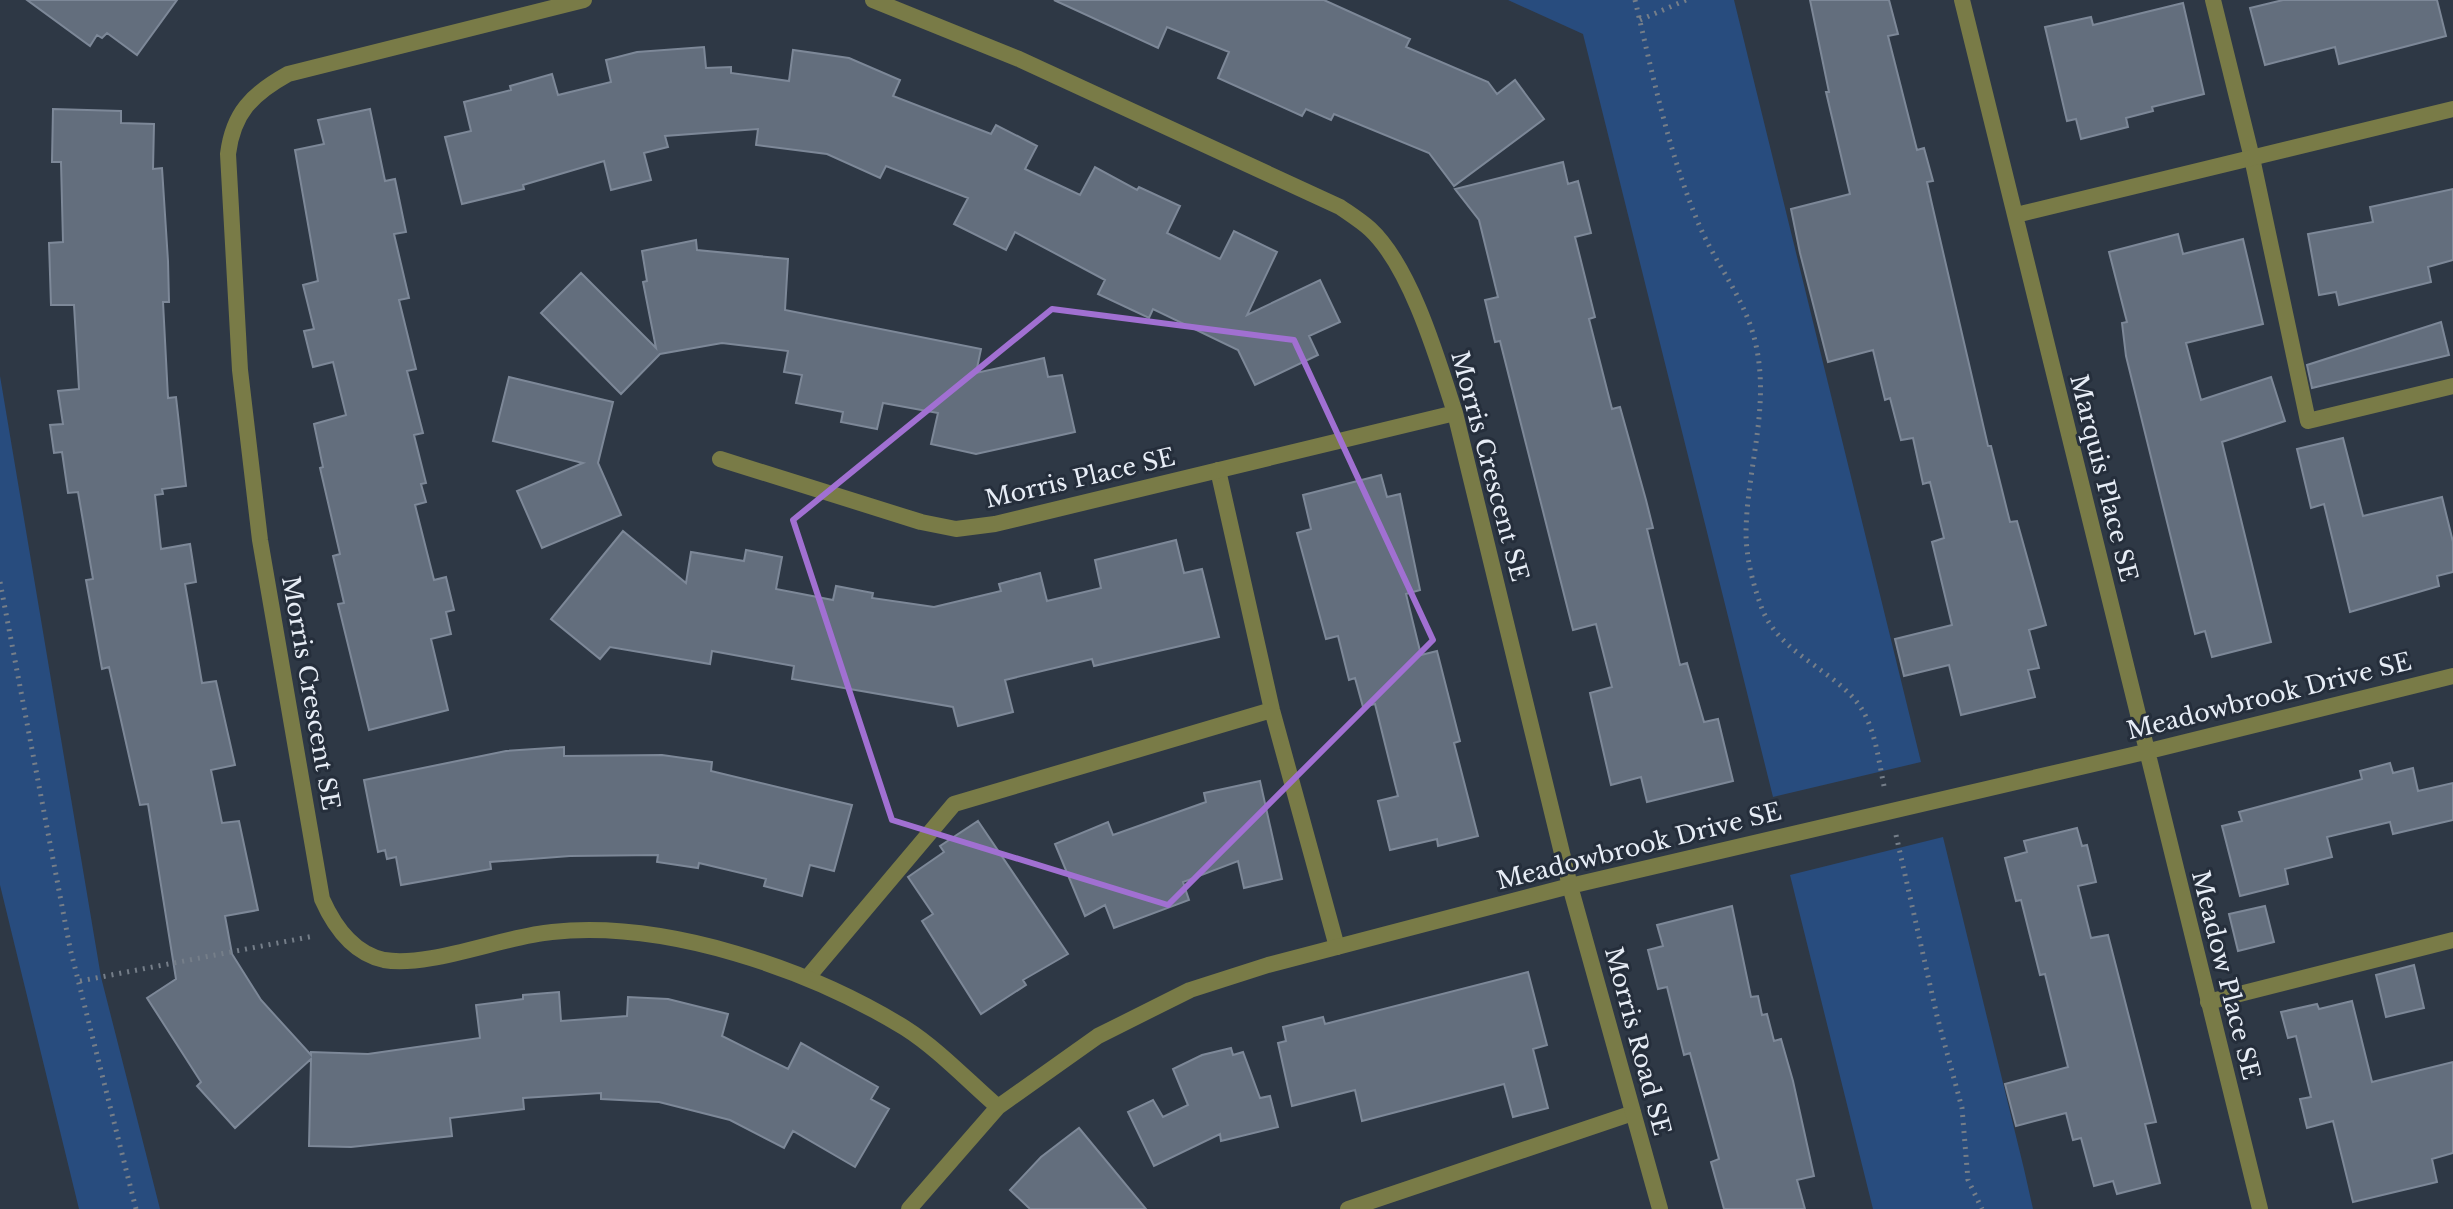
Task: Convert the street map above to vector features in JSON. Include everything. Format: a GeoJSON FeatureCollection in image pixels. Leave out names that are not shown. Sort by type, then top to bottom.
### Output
{"type":"FeatureCollection","features":[{"type":"Feature","properties":{"kind":"street","name":"Morris Crescent SE"},"geometry":{"type":"LineString","coordinates":[[335,929],[322,899],[260,540],[240,370],[228,154],[231,130],[243,106],[261,89],[288,74],[584,0]]}},
{"type":"Feature","properties":{"kind":"street","name":"Morris Crescent SE"},"geometry":{"type":"LineString","coordinates":[[873,0],[1019,59],[1340,207],[1372,231],[1391,259],[1432,341],[1455,413],[1570,886]]}},
{"type":"Feature","properties":{"kind":"street","name":"Marquis Place SE"},"geometry":{"type":"LineString","coordinates":[[1962,0],[2145,752]]}},
{"type":"Feature","properties":{"kind":"street"},"geometry":{"type":"LineString","coordinates":[[2213,0],[2252,158],[2308,421],[2453,386]]}},
{"type":"Feature","properties":{"kind":"street"},"geometry":{"type":"LineString","coordinates":[[2016,215],[2453,109]]}},
{"type":"Feature","properties":{"kind":"street","name":"Morris Place SE"},"geometry":{"type":"LineString","coordinates":[[720,459],[921,522],[956,529],[995,524],[1455,413]]}},
{"type":"Feature","properties":{"kind":"street"},"geometry":{"type":"LineString","coordinates":[[1218,470],[1272,710],[1337,947]]}},
{"type":"Feature","properties":{"kind":"street","name":"Meadowbrook Drive SE"},"geometry":{"type":"LineString","coordinates":[[909,1209],[998,1107],[1098,1036],[1190,990],[1337,947],[1570,886],[2145,752],[2453,676]]}},
{"type":"Feature","properties":{"kind":"street"},"geometry":{"type":"LineString","coordinates":[[808,977],[954,804],[1272,710]]}},
{"type":"Feature","properties":{"kind":"street","name":"Meadow Place SE"},"geometry":{"type":"LineString","coordinates":[[2145,752],[2260,1209]]}},
{"type":"Feature","properties":{"kind":"street","name":"Morris Road SE"},"geometry":{"type":"LineString","coordinates":[[1570,886],[1660,1209]]}},
{"type":"Feature","properties":{"kind":"street"},"geometry":{"type":"LineString","coordinates":[[335,929],[383,960],[413,960],[552,932],[635,932],[808,977],[907,1029],[998,1107]]}},
{"type":"Feature","properties":{"kind":"street"},"geometry":{"type":"LineString","coordinates":[[2208,1002],[2453,940]]}},
{"type":"Feature","properties":{"kind":"street"},"geometry":{"type":"LineString","coordinates":[[1348,1209],[1633,1113]]}},
{"type":"Feature","properties":{"kind":"path"},"geometry":{"type":"LineString","coordinates":[[1635,0],[1683,183],[1701,229],[1739,296],[1755,339],[1761,376],[1760,428],[1748,494],[1746,536],[1750,571],[1761,608],[1783,639],[1810,664],[1843,686],[1859,703],[1871,727],[1937,1016],[1962,1108],[1968,1180],[1982,1209]]}},
{"type":"Feature","properties":{"kind":"path"},"geometry":{"type":"LineString","coordinates":[[1640,20],[1686,0]]}},
{"type":"Feature","properties":{"kind":"path"},"geometry":{"type":"LineString","coordinates":[[0,582],[70,948],[136,1209]]}},
{"type":"Feature","properties":{"kind":"path"},"geometry":{"type":"LineString","coordinates":[[80,981],[298,941],[335,929]]}},
{"type":"Feature","properties":{"kind":"highlighted area"},"geometry":{"type":"Polygon","coordinates":[[[1052,309],[1294,340],[1433,640],[1168,905],[892,820],[793,520],[1052,309]]]}},
{"type":"Feature","properties":{"kind":"shaded area"},"geometry":{"type":"Polygon","coordinates":[[[1508,0],[1734,0],[1921,762],[1773,797],[1583,34],[1508,0]]]}},
{"type":"Feature","properties":{"kind":"shaded area"},"geometry":{"type":"Polygon","coordinates":[[[0,376],[101,977],[160,1209],[79,1209],[0,885],[0,376]]]}},
{"type":"Feature","properties":{"kind":"shaded area"},"geometry":{"type":"Polygon","coordinates":[[[1943,837],[2033,1209],[1873,1209],[1790,875],[1943,837]]]}},
{"type":"Feature","properties":{"kind":"building"},"geometry":{"type":"Polygon","coordinates":[[[27,0],[177,0],[137,55],[107,33],[102,38],[97,35],[90,46],[27,0]]]}},
{"type":"Feature","properties":{"kind":"building"},"geometry":{"type":"Polygon","coordinates":[[[1054,0],[1324,0],[1410,39],[1406,47],[1488,82],[1497,94],[1515,80],[1544,119],[1454,186],[1429,153],[1334,114],[1331,120],[1306,109],[1302,116],[1218,78],[1229,52],[1167,27],[1158,48],[1054,0]]]}},
{"type":"Feature","properties":{"kind":"building"},"geometry":{"type":"Polygon","coordinates":[[[1810,0],[1889,0],[1898,34],[1888,36],[1917,150],[1924,148],[1933,181],[1927,182],[1988,446],[1991,446],[2010,522],[2017,521],[2046,625],[2029,630],[2039,668],[2028,670],[2035,697],[1961,715],[1949,665],[1904,676],[1895,639],[1952,625],[1932,542],[1944,538],[1930,482],[1923,484],[1913,438],[1901,440],[1890,398],[1885,400],[1873,350],[1828,362],[1800,253],[1791,209],[1850,194],[1826,92],[1829,92],[1810,0]]]}},
{"type":"Feature","properties":{"kind":"building"},"geometry":{"type":"Polygon","coordinates":[[[2283,0],[2437,0],[2446,36],[2339,64],[2335,47],[2265,65],[2250,8],[2283,0]]]}},
{"type":"Feature","properties":{"kind":"building"},"geometry":{"type":"Polygon","coordinates":[[[2183,3],[2204,94],[2152,107],[2153,111],[2126,118],[2128,127],[2081,139],[2076,119],[2067,121],[2045,27],[2091,17],[2093,25],[2183,3]]]}},
{"type":"Feature","properties":{"kind":"building"},"geometry":{"type":"Polygon","coordinates":[[[704,47],[706,68],[731,67],[731,73],[789,81],[793,50],[849,58],[900,80],[893,96],[991,134],[996,125],[1037,146],[1025,169],[1080,195],[1095,167],[1137,190],[1139,187],[1180,206],[1167,233],[1220,259],[1234,231],[1277,252],[1247,315],[1320,280],[1340,322],[1309,336],[1318,355],[1255,385],[1238,350],[1153,309],[1149,318],[1098,294],[1105,280],[1015,232],[1006,250],[954,224],[968,198],[886,166],[880,178],[827,154],[756,145],[758,129],[665,136],[668,147],[644,153],[651,180],[611,190],[604,161],[523,185],[524,189],[462,204],[445,137],[471,131],[464,102],[511,90],[510,86],[552,74],[558,95],[611,82],[606,60],[637,52],[704,47]]]}},
{"type":"Feature","properties":{"kind":"building"},"geometry":{"type":"Polygon","coordinates":[[[53,109],[121,111],[121,123],[154,124],[153,169],[162,168],[168,261],[169,302],[163,302],[168,398],[176,397],[186,486],[162,489],[163,494],[155,495],[161,549],[190,544],[196,582],[185,584],[202,683],[216,681],[235,765],[211,770],[222,823],[239,821],[258,910],[225,916],[232,954],[261,1000],[311,1055],[311,1052],[368,1054],[480,1038],[476,1005],[523,999],[523,995],[559,992],[561,1021],[627,1016],[628,997],[668,999],[728,1014],[722,1036],[788,1069],[801,1043],[878,1087],[871,1099],[889,1109],[855,1167],[793,1131],[784,1148],[730,1120],[659,1102],[601,1099],[601,1093],[523,1098],[524,1109],[450,1118],[452,1136],[351,1147],[309,1146],[311,1059],[235,1128],[197,1086],[201,1082],[147,998],[176,979],[148,804],[140,805],[109,667],[102,669],[86,580],[93,579],[78,492],[68,493],[62,452],[54,453],[50,425],[63,424],[58,391],[79,389],[74,305],[51,305],[49,243],[63,242],[61,162],[52,162],[53,109]]]}},
{"type":"Feature","properties":{"kind":"building"},"geometry":{"type":"Polygon","coordinates":[[[370,109],[385,181],[395,179],[406,232],[394,234],[409,298],[399,300],[416,369],[407,371],[423,433],[414,435],[426,483],[421,484],[426,502],[415,505],[434,580],[446,577],[454,610],[446,612],[451,634],[431,639],[448,710],[369,730],[338,604],[344,603],[333,556],[340,554],[320,468],[323,467],[314,424],[346,415],[333,362],[313,367],[304,331],[314,329],[303,285],[318,281],[295,150],[324,144],[318,120],[370,109]]]}},
{"type":"Feature","properties":{"kind":"building"},"geometry":{"type":"Polygon","coordinates":[[[1563,162],[1568,184],[1578,181],[1591,233],[1575,237],[1595,317],[1589,319],[1612,409],[1620,407],[1646,500],[1653,528],[1647,529],[1680,665],[1687,663],[1704,722],[1718,719],[1733,781],[1647,802],[1641,777],[1611,785],[1590,693],[1612,687],[1596,624],[1573,630],[1500,341],[1495,342],[1485,300],[1498,297],[1479,220],[1455,189],[1563,162]]]}},
{"type":"Feature","properties":{"kind":"building"},"geometry":{"type":"Polygon","coordinates":[[[2453,189],[2453,260],[2428,267],[2431,282],[2339,305],[2336,292],[2319,295],[2308,234],[2373,222],[2370,207],[2453,189]]]}},
{"type":"Feature","properties":{"kind":"building"},"geometry":{"type":"Polygon","coordinates":[[[2178,234],[2183,254],[2243,239],[2263,324],[2186,343],[2201,400],[2271,377],[2285,421],[2222,442],[2271,642],[2212,657],[2205,631],[2195,634],[2126,356],[2122,323],[2127,322],[2109,252],[2178,234]]]}},
{"type":"Feature","properties":{"kind":"building"},"geometry":{"type":"Polygon","coordinates":[[[696,240],[697,250],[788,259],[785,310],[981,349],[976,373],[1044,358],[1048,377],[1062,375],[1075,432],[976,454],[931,444],[938,413],[883,403],[877,429],[841,422],[843,412],[796,403],[802,375],[784,372],[788,351],[722,343],[660,354],[621,394],[541,313],[581,273],[656,348],[643,282],[647,281],[642,251],[696,240]]]}},
{"type":"Feature","properties":{"kind":"building"},"geometry":{"type":"Polygon","coordinates":[[[2441,322],[2449,355],[2312,388],[2307,365],[2441,322]]]}},
{"type":"Feature","properties":{"kind":"building"},"geometry":{"type":"Polygon","coordinates":[[[509,377],[613,402],[598,463],[621,515],[542,548],[517,491],[583,463],[493,441],[509,377]]]}},
{"type":"Feature","properties":{"kind":"building"},"geometry":{"type":"Polygon","coordinates":[[[2343,438],[2363,516],[2442,497],[2453,542],[2453,572],[2437,576],[2439,586],[2350,612],[2324,504],[2311,508],[2297,449],[2343,438]]]}},
{"type":"Feature","properties":{"kind":"building"},"geometry":{"type":"Polygon","coordinates":[[[1381,475],[1387,497],[1400,494],[1420,590],[1406,594],[1421,655],[1437,651],[1460,741],[1454,743],[1478,836],[1438,846],[1437,839],[1390,850],[1378,801],[1398,796],[1375,704],[1363,707],[1355,678],[1349,680],[1338,636],[1326,639],[1297,533],[1311,529],[1303,495],[1381,475]]]}},
{"type":"Feature","properties":{"kind":"building"},"geometry":{"type":"Polygon","coordinates":[[[623,531],[686,583],[691,552],[744,561],[746,550],[782,557],[776,589],[833,600],[836,586],[873,593],[872,598],[934,607],[1001,591],[999,584],[1040,573],[1047,601],[1101,588],[1095,560],[1176,540],[1184,573],[1202,569],[1219,637],[1094,666],[1092,659],[1005,680],[1013,712],[958,726],[953,707],[792,679],[794,666],[712,651],[710,664],[610,647],[600,659],[551,619],[623,531]]]}},
{"type":"Feature","properties":{"kind":"building"},"geometry":{"type":"Polygon","coordinates":[[[564,747],[564,756],[662,755],[712,762],[711,771],[852,805],[834,871],[810,865],[802,896],[764,886],[766,879],[699,863],[698,868],[657,862],[658,855],[570,856],[490,862],[491,869],[401,885],[396,857],[387,859],[385,850],[378,852],[364,780],[506,751],[564,747]]]}},
{"type":"Feature","properties":{"kind":"building"},"geometry":{"type":"Polygon","coordinates":[[[2390,763],[2393,773],[2413,768],[2418,791],[2453,783],[2453,820],[2393,834],[2390,822],[2327,837],[2332,857],[2285,869],[2288,884],[2240,896],[2222,826],[2242,821],[2239,812],[2362,779],[2360,771],[2390,763]]]}},
{"type":"Feature","properties":{"kind":"building"},"geometry":{"type":"Polygon","coordinates":[[[1260,781],[1282,879],[1244,888],[1238,861],[1183,882],[1189,900],[1114,928],[1105,905],[1085,916],[1055,844],[1108,822],[1113,835],[1206,802],[1204,793],[1260,781]]]}},
{"type":"Feature","properties":{"kind":"building"},"geometry":{"type":"Polygon","coordinates":[[[978,821],[1068,954],[1023,980],[1026,985],[981,1014],[922,921],[933,914],[908,877],[944,852],[940,846],[978,821]]]}},
{"type":"Feature","properties":{"kind":"building"},"geometry":{"type":"Polygon","coordinates":[[[2077,828],[2082,846],[2087,845],[2096,882],[2078,886],[2091,938],[2108,935],[2156,1122],[2145,1124],[2160,1183],[2117,1194],[2113,1181],[2094,1186],[2081,1138],[2073,1140],[2066,1113],[2016,1126],[2005,1084],[2068,1067],[2045,974],[2040,975],[2021,900],[2016,901],[2005,858],[2027,852],[2024,841],[2077,828]]]}},
{"type":"Feature","properties":{"kind":"building"},"geometry":{"type":"Polygon","coordinates":[[[1732,906],[1751,997],[1758,996],[1762,1015],[1767,1014],[1774,1041],[1781,1039],[1793,1081],[1814,1176],[1797,1180],[1805,1209],[1724,1209],[1711,1162],[1719,1159],[1690,1053],[1684,1055],[1667,987],[1658,989],[1648,950],[1663,946],[1657,925],[1732,906]]]}},
{"type":"Feature","properties":{"kind":"building"},"geometry":{"type":"Polygon","coordinates":[[[2265,906],[2274,942],[2238,951],[2229,914],[2265,906]]]}},
{"type":"Feature","properties":{"kind":"building"},"geometry":{"type":"Polygon","coordinates":[[[2414,965],[2424,1008],[2386,1017],[2376,975],[2414,965]]]}},
{"type":"Feature","properties":{"kind":"building"},"geometry":{"type":"Polygon","coordinates":[[[1528,972],[1547,1045],[1533,1049],[1548,1108],[1513,1117],[1504,1084],[1362,1121],[1355,1090],[1292,1106],[1278,1043],[1286,1041],[1283,1027],[1323,1017],[1325,1024],[1528,972]]]}},
{"type":"Feature","properties":{"kind":"building"},"geometry":{"type":"Polygon","coordinates":[[[2352,1001],[2372,1082],[2453,1062],[2453,1153],[2432,1159],[2437,1182],[2353,1202],[2333,1121],[2307,1128],[2300,1099],[2311,1097],[2296,1036],[2288,1038],[2281,1012],[2317,1004],[2319,1009],[2352,1001]]]}},
{"type":"Feature","properties":{"kind":"building"},"geometry":{"type":"Polygon","coordinates":[[[1231,1048],[1233,1055],[1243,1052],[1260,1098],[1270,1096],[1278,1127],[1221,1141],[1220,1134],[1154,1166],[1128,1112],[1153,1100],[1163,1117],[1188,1105],[1173,1069],[1202,1055],[1231,1048]]]}},
{"type":"Feature","properties":{"kind":"building"},"geometry":{"type":"Polygon","coordinates":[[[1079,1128],[1146,1209],[1030,1209],[1010,1190],[1041,1157],[1079,1128]]]}}]}
